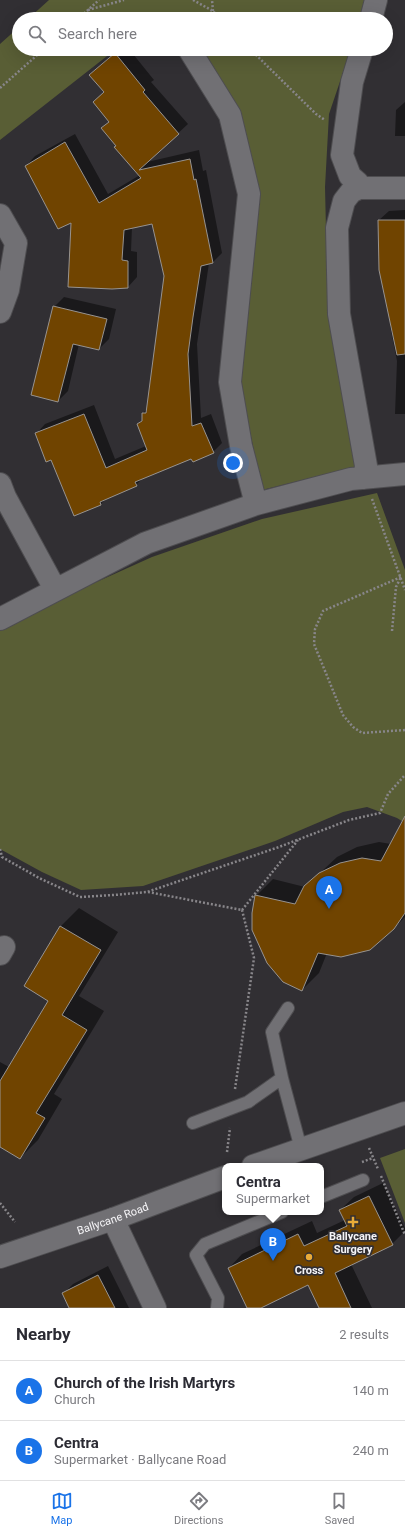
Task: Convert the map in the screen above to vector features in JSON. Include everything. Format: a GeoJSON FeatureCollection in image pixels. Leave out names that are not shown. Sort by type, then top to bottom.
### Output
{"type":"FeatureCollection","features":[{"type":"Feature","properties":{"kind":"street"},"geometry":{"type":"LineString","coordinates":[[373,12],[376,0]]}},
{"type":"Feature","properties":{"kind":"street"},"geometry":{"type":"LineString","coordinates":[[193,56],[230,115],[249,194],[230,382],[241,446],[256,504]]}},
{"type":"Feature","properties":{"kind":"street"},"geometry":{"type":"LineString","coordinates":[[359,188],[358,183],[350,176],[342,155],[352,82],[360,56]]}},
{"type":"Feature","properties":{"kind":"street"},"geometry":{"type":"LineString","coordinates":[[364,478],[366,466],[340,314],[337,228],[344,201],[351,192],[359,188],[405,188]]}},
{"type":"Feature","properties":{"kind":"street"},"geometry":{"type":"LineString","coordinates":[[0,215],[16,243],[8,290],[0,312]]}},
{"type":"Feature","properties":{"kind":"street"},"geometry":{"type":"LineString","coordinates":[[0,619],[55,589],[146,543],[256,504],[351,479],[405,474]]}},
{"type":"Feature","properties":{"kind":"street"},"geometry":{"type":"LineString","coordinates":[[0,484],[5,497],[55,589]]}},
{"type":"Feature","properties":{"kind":"street"},"geometry":{"type":"LineString","coordinates":[[262,1163],[405,1113]]}},
{"type":"Feature","properties":{"kind":"street","name":"Ballycane Road"},"geometry":{"type":"LineString","coordinates":[[0,1257],[113,1219],[222,1178]]}},
{"type":"Feature","properties":{"kind":"street"},"geometry":{"type":"LineString","coordinates":[[113,1219],[155,1308]]}},
{"type":"Feature","properties":{"kind":"lane"},"geometry":{"type":"LineString","coordinates":[[288,1008],[272,1032],[282,1078],[301,1149]]}},
{"type":"Feature","properties":{"kind":"lane"},"geometry":{"type":"LineString","coordinates":[[193,1123],[248,1102],[282,1078]]}},
{"type":"Feature","properties":{"kind":"lane"},"geometry":{"type":"LineString","coordinates":[[324,1196],[363,1180]]}},
{"type":"Feature","properties":{"kind":"lane"},"geometry":{"type":"LineString","coordinates":[[216,1308],[218,1298],[196,1254],[206,1244],[275,1215]]}},
{"type":"Feature","properties":{"kind":"path"},"geometry":{"type":"LineString","coordinates":[[88,10],[99,0]]}},
{"type":"Feature","properties":{"kind":"path"},"geometry":{"type":"LineString","coordinates":[[88,10],[124,0]]}},
{"type":"Feature","properties":{"kind":"path"},"geometry":{"type":"LineString","coordinates":[[193,0],[213,11]]}},
{"type":"Feature","properties":{"kind":"path"},"geometry":{"type":"LineString","coordinates":[[212,0],[213,11]]}},
{"type":"Feature","properties":{"kind":"path"},"geometry":{"type":"LineString","coordinates":[[0,88],[36,56]]}},
{"type":"Feature","properties":{"kind":"path"},"geometry":{"type":"LineString","coordinates":[[257,56],[316,114],[345,134]]}},
{"type":"Feature","properties":{"kind":"path"},"geometry":{"type":"LineString","coordinates":[[364,478],[405,590]]}},
{"type":"Feature","properties":{"kind":"path"},"geometry":{"type":"LineString","coordinates":[[392,631],[396,587],[401,577]]}},
{"type":"Feature","properties":{"kind":"path"},"geometry":{"type":"LineString","coordinates":[[401,577],[323,611],[315,629],[314,644],[343,715],[353,727],[362,732],[405,730]]}},
{"type":"Feature","properties":{"kind":"path"},"geometry":{"type":"LineString","coordinates":[[0,849],[2,857],[39,878],[80,897],[114,896],[147,892],[279,847],[349,820],[380,813],[388,794],[405,775]]}},
{"type":"Feature","properties":{"kind":"path"},"geometry":{"type":"LineString","coordinates":[[242,910],[269,874],[298,840]]}},
{"type":"Feature","properties":{"kind":"path"},"geometry":{"type":"LineString","coordinates":[[147,892],[242,910]]}},
{"type":"Feature","properties":{"kind":"path"},"geometry":{"type":"LineString","coordinates":[[227,1152],[254,958],[242,910]]}},
{"type":"Feature","properties":{"kind":"path"},"geometry":{"type":"LineString","coordinates":[[362,1128],[405,1235]]}},
{"type":"Feature","properties":{"kind":"path"},"geometry":{"type":"LineString","coordinates":[[0,1203],[15,1222]]}},
{"type":"Feature","properties":{"kind":"green space"},"geometry":{"type":"Polygon","coordinates":[[[49,0],[368,0],[364,12],[36,12],[49,0]]]}},
{"type":"Feature","properties":{"kind":"green space"},"geometry":{"type":"Polygon","coordinates":[[[12,33],[12,56],[107,56],[0,140],[0,44],[12,33]]]}},
{"type":"Feature","properties":{"kind":"green space"},"geometry":{"type":"Polygon","coordinates":[[[190,56],[349,56],[329,114],[325,187],[328,315],[355,467],[262,490],[240,383],[258,191],[190,56]]]}},
{"type":"Feature","properties":{"kind":"green space"},"geometry":{"type":"Polygon","coordinates":[[[377,493],[405,570],[405,823],[397,818],[367,807],[343,812],[275,841],[143,886],[81,890],[42,872],[0,849],[0,629],[61,598],[152,557],[262,519],[377,493]]]}},
{"type":"Feature","properties":{"kind":"green space"},"geometry":{"type":"Polygon","coordinates":[[[405,1149],[405,1223],[380,1158],[405,1149]]]}},
{"type":"Feature","properties":{"kind":"building"},"geometry":{"type":"Polygon","coordinates":[[[111,56],[117,56],[145,90],[143,92],[179,134],[139,170],[190,159],[194,180],[196,179],[213,263],[201,266],[188,354],[192,426],[201,423],[214,453],[193,462],[191,459],[135,482],[137,486],[100,502],[101,505],[74,516],[51,460],[46,462],[35,433],[84,414],[106,468],[147,450],[137,424],[142,421],[142,413],[146,413],[164,276],[152,224],[124,230],[122,260],[128,261],[128,288],[112,289],[68,287],[71,223],[58,229],[25,166],[65,142],[99,203],[141,178],[114,147],[116,146],[101,128],[109,122],[93,102],[104,92],[89,75],[111,56]]]}},
{"type":"Feature","properties":{"kind":"building"},"geometry":{"type":"Polygon","coordinates":[[[378,220],[405,220],[405,354],[397,355],[379,270],[378,220]]]}},
{"type":"Feature","properties":{"kind":"building"},"geometry":{"type":"Polygon","coordinates":[[[53,306],[107,319],[99,350],[73,344],[58,402],[31,395],[53,306]]]}},
{"type":"Feature","properties":{"kind":"building"},"geometry":{"type":"Polygon","coordinates":[[[405,816],[405,913],[394,929],[370,950],[341,957],[318,953],[302,991],[283,982],[267,963],[252,930],[252,913],[255,895],[295,904],[304,886],[319,873],[340,863],[362,858],[381,861],[405,816]]]}},
{"type":"Feature","properties":{"kind":"building"},"geometry":{"type":"Polygon","coordinates":[[[60,926],[101,950],[62,1015],[87,1030],[36,1113],[45,1118],[20,1159],[0,1147],[0,1081],[48,1001],[24,986],[60,926]]]}},
{"type":"Feature","properties":{"kind":"building","name":"Cross"},"geometry":{"type":"Polygon","coordinates":[[[369,1196],[393,1245],[335,1273],[351,1308],[319,1308],[308,1285],[261,1308],[247,1308],[228,1268],[298,1234],[304,1246],[347,1226],[339,1210],[369,1196]]]}},
{"type":"Feature","properties":{"kind":"building"},"geometry":{"type":"Polygon","coordinates":[[[98,1275],[115,1308],[69,1308],[62,1293],[98,1275]]]}},
{"type":"Feature","properties":{"kind":"place","name":"Church of the Irish Martyrs"},"geometry":{"type":"Point","coordinates":[329,909]}},
{"type":"Feature","properties":{"kind":"place","name":"Ballycane Surgery"},"geometry":{"type":"Point","coordinates":[353,1222]}},
{"type":"Feature","properties":{"kind":"place","name":"Cross"},"geometry":{"type":"Point","coordinates":[309,1257]}},
{"type":"Feature","properties":{"kind":"place","name":"Centra"},"geometry":{"type":"Point","coordinates":[273,1261]}}]}
